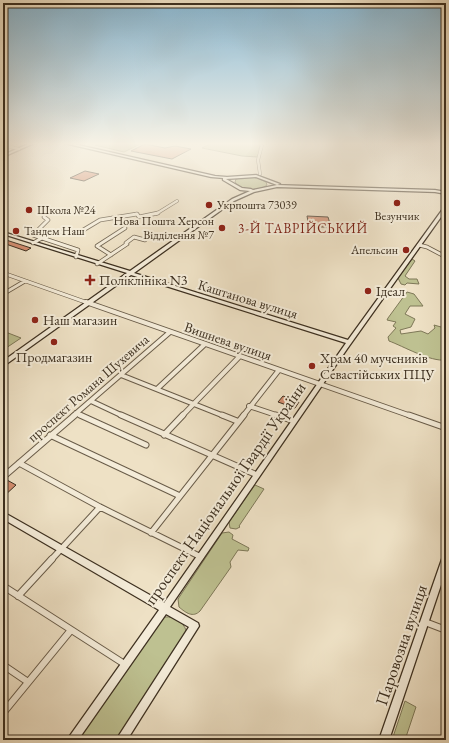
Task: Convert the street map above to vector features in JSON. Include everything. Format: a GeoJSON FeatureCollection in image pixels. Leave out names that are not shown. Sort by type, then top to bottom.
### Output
{"type":"FeatureCollection","features":[{"type":"Feature","properties":{"kind":"street"},"geometry":{"type":"LineString","coordinates":[[218,179],[245,190],[259,190]]}},
{"type":"Feature","properties":{"kind":"street"},"geometry":{"type":"LineString","coordinates":[[233,184],[235,179]]}},
{"type":"Feature","properties":{"kind":"street"},"geometry":{"type":"LineString","coordinates":[[265,179],[278,185],[444,191]]}},
{"type":"Feature","properties":{"kind":"street"},"geometry":{"type":"LineString","coordinates":[[264,188],[269,185],[269,182]]}},
{"type":"Feature","properties":{"kind":"street"},"geometry":{"type":"LineString","coordinates":[[233,200],[264,188],[278,185],[444,191]]}},
{"type":"Feature","properties":{"kind":"street"},"geometry":{"type":"LineString","coordinates":[[307,185],[331,188],[358,187]]}},
{"type":"Feature","properties":{"kind":"street"},"geometry":{"type":"LineString","coordinates":[[3,364],[233,200],[239,193],[238,188]]}},
{"type":"Feature","properties":{"kind":"street"},"geometry":{"type":"LineString","coordinates":[[33,243],[53,232],[80,232],[100,220],[137,214],[139,217],[157,214],[177,201]]}},
{"type":"Feature","properties":{"kind":"street","name":"проспект Національної Гвардії України"},"geometry":{"type":"LineString","coordinates":[[72,740],[202,557],[294,421],[446,207]]}},
{"type":"Feature","properties":{"kind":"street"},"geometry":{"type":"LineString","coordinates":[[44,217],[48,220],[33,235],[78,250],[76,257]]}},
{"type":"Feature","properties":{"kind":"street"},"geometry":{"type":"LineString","coordinates":[[111,255],[97,246],[126,228]]}},
{"type":"Feature","properties":{"kind":"street","name":"Каштанова вулиця"},"geometry":{"type":"LineString","coordinates":[[3,233],[97,264],[350,342]]}},
{"type":"Feature","properties":{"kind":"street"},"geometry":{"type":"LineString","coordinates":[[97,264],[127,244],[126,242],[134,237],[145,240]]}},
{"type":"Feature","properties":{"kind":"street"},"geometry":{"type":"LineString","coordinates":[[419,245],[428,247],[446,258]]}},
{"type":"Feature","properties":{"kind":"street","name":"Вишнева вулиця"},"geometry":{"type":"LineString","coordinates":[[3,273],[87,304],[446,428]]}},
{"type":"Feature","properties":{"kind":"street"},"geometry":{"type":"LineString","coordinates":[[3,294],[25,281]]}},
{"type":"Feature","properties":{"kind":"street","name":"проспект Романа Шухевича"},"geometry":{"type":"LineString","coordinates":[[3,477],[170,332]]}},
{"type":"Feature","properties":{"kind":"street"},"geometry":{"type":"LineString","coordinates":[[157,389],[204,344]]}},
{"type":"Feature","properties":{"kind":"street"},"geometry":{"type":"LineString","coordinates":[[164,435],[239,357]]}},
{"type":"Feature","properties":{"kind":"street"},"geometry":{"type":"LineString","coordinates":[[151,532],[210,455],[279,370]]}},
{"type":"Feature","properties":{"kind":"street"},"geometry":{"type":"LineString","coordinates":[[121,375],[237,421]]}},
{"type":"Feature","properties":{"kind":"street"},"geometry":{"type":"LineString","coordinates":[[91,401],[164,435],[257,475]]}},
{"type":"Feature","properties":{"kind":"street"},"geometry":{"type":"LineString","coordinates":[[249,406],[294,421]]}},
{"type":"Feature","properties":{"kind":"street"},"geometry":{"type":"LineString","coordinates":[[76,413],[146,445]]}},
{"type":"Feature","properties":{"kind":"street"},"geometry":{"type":"LineString","coordinates":[[50,435],[180,496]]}},
{"type":"Feature","properties":{"kind":"street"},"geometry":{"type":"LineString","coordinates":[[19,463],[100,507],[202,557]]}},
{"type":"Feature","properties":{"kind":"street"},"geometry":{"type":"LineString","coordinates":[[18,596],[100,507]]}},
{"type":"Feature","properties":{"kind":"street"},"geometry":{"type":"LineString","coordinates":[[3,514],[195,626],[121,740]]}},
{"type":"Feature","properties":{"kind":"street","name":"Паровозна вулиця"},"geometry":{"type":"LineString","coordinates":[[384,740],[446,559]]}},
{"type":"Feature","properties":{"kind":"street"},"geometry":{"type":"LineString","coordinates":[[3,586],[126,665]]}},
{"type":"Feature","properties":{"kind":"street"},"geometry":{"type":"LineString","coordinates":[[425,622],[446,630]]}},
{"type":"Feature","properties":{"kind":"street"},"geometry":{"type":"LineString","coordinates":[[3,713],[71,630]]}},
{"type":"Feature","properties":{"kind":"street"},"geometry":{"type":"LineString","coordinates":[[3,665],[28,682]]}},
{"type":"Feature","properties":{"kind":"green space"},"geometry":{"type":"Polygon","coordinates":[[[236,179],[259,179],[266,182],[267,185],[259,189],[250,190],[238,185],[235,182],[236,179]]]}},
{"type":"Feature","properties":{"kind":"green space"},"geometry":{"type":"Polygon","coordinates":[[[412,259],[415,261],[405,276],[409,279],[417,279],[419,284],[401,284],[398,278],[412,259]]]}},
{"type":"Feature","properties":{"kind":"green space"},"geometry":{"type":"Polygon","coordinates":[[[407,292],[414,294],[423,306],[410,306],[405,314],[415,319],[411,327],[400,330],[401,334],[421,331],[428,334],[435,328],[434,325],[441,327],[446,325],[446,360],[432,359],[389,341],[388,337],[396,328],[393,326],[396,322],[387,320],[407,292]]]}},
{"type":"Feature","properties":{"kind":"green space"},"geometry":{"type":"Polygon","coordinates":[[[3,331],[21,338],[3,350],[3,331]]]}},
{"type":"Feature","properties":{"kind":"green space"},"geometry":{"type":"Polygon","coordinates":[[[255,485],[264,489],[239,526],[240,527],[236,529],[230,528],[229,522],[255,485]]]}},
{"type":"Feature","properties":{"kind":"green space"},"geometry":{"type":"Polygon","coordinates":[[[229,532],[233,535],[232,539],[249,548],[248,551],[238,550],[230,562],[231,567],[200,611],[195,614],[187,613],[179,607],[178,599],[222,533],[229,532]]]}},
{"type":"Feature","properties":{"kind":"green space"},"geometry":{"type":"Polygon","coordinates":[[[165,617],[172,617],[180,622],[185,627],[185,634],[116,740],[77,740],[162,619],[165,617]]]}},
{"type":"Feature","properties":{"kind":"green space"},"geometry":{"type":"Polygon","coordinates":[[[405,701],[416,707],[405,740],[392,740],[405,701]]]}},
{"type":"Feature","properties":{"kind":"building"},"geometry":{"type":"Polygon","coordinates":[[[73,179],[89,179],[84,181],[73,179]]]}},
{"type":"Feature","properties":{"kind":"building"},"geometry":{"type":"Polygon","coordinates":[[[307,216],[328,217],[331,227],[309,227],[307,216]]]}},
{"type":"Feature","properties":{"kind":"building"},"geometry":{"type":"Polygon","coordinates":[[[3,239],[31,248],[26,251],[3,243],[3,239]]]}},
{"type":"Feature","properties":{"kind":"building"},"geometry":{"type":"Polygon","coordinates":[[[283,396],[299,402],[295,408],[278,402],[283,396]]]}},
{"type":"Feature","properties":{"kind":"building"},"geometry":{"type":"Polygon","coordinates":[[[7,480],[16,485],[3,497],[3,484],[7,480]]]}},
{"type":"Feature","properties":{"kind":"place","name":"Везунчик"},"geometry":{"type":"Point","coordinates":[397,203]}},
{"type":"Feature","properties":{"kind":"place","name":"Укрпошта 73039"},"geometry":{"type":"Point","coordinates":[209,205]}},
{"type":"Feature","properties":{"kind":"place","name":"Школа №24"},"geometry":{"type":"Point","coordinates":[29,210]}},
{"type":"Feature","properties":{"kind":"place","name":"Нова Пошта Херсон Відділення №7"},"geometry":{"type":"Point","coordinates":[222,228]}},
{"type":"Feature","properties":{"kind":"place","name":"Тандем Наш"},"geometry":{"type":"Point","coordinates":[16,231]}},
{"type":"Feature","properties":{"kind":"place","name":"Апельсин"},"geometry":{"type":"Point","coordinates":[406,250]}},
{"type":"Feature","properties":{"kind":"place","name":"Поліклініка N3"},"geometry":{"type":"Point","coordinates":[90,280]}},
{"type":"Feature","properties":{"kind":"place","name":"Ідеал"},"geometry":{"type":"Point","coordinates":[368,291]}},
{"type":"Feature","properties":{"kind":"place","name":"Наш магазин"},"geometry":{"type":"Point","coordinates":[35,320]}},
{"type":"Feature","properties":{"kind":"place","name":"Продмагазин"},"geometry":{"type":"Point","coordinates":[54,342]}},
{"type":"Feature","properties":{"kind":"place","name":"Храм 40 мучеників Севастійських ПЦУ"},"geometry":{"type":"Point","coordinates":[312,366]}},
{"type":"Feature","properties":{"kind":"district","name":"3-Й ТАВРІЙСЬКИЙ"},"geometry":{"type":"Point","coordinates":[303,228]}}]}
